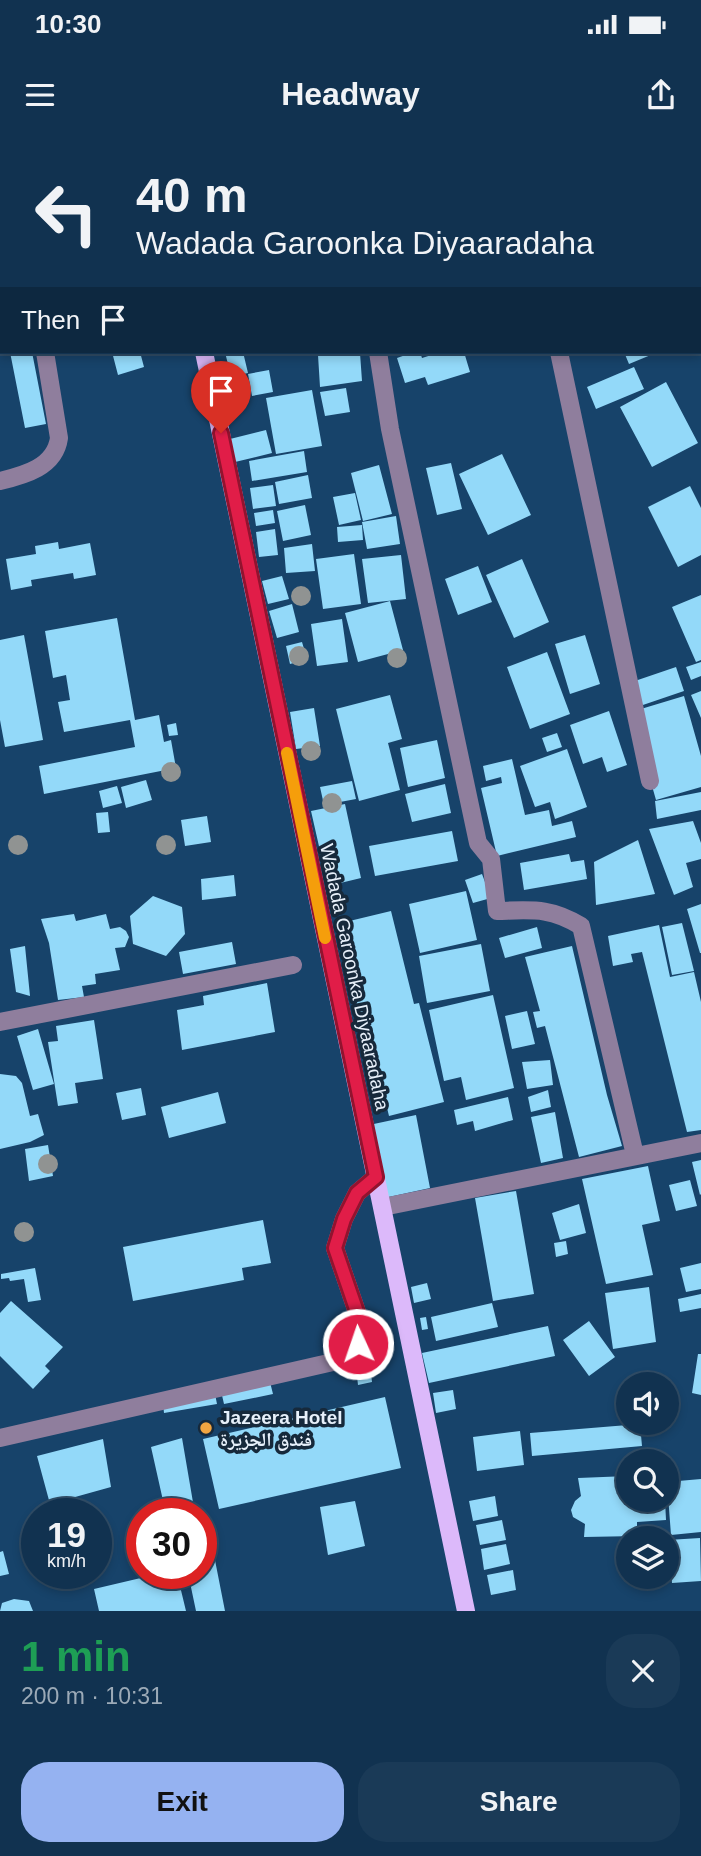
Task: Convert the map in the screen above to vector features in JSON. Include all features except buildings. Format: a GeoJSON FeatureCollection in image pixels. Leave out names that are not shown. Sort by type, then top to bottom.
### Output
{"type":"FeatureCollection","features":[{"type":"Feature","properties":{"kind":"main road","name":"Wadada Garoonka Diyaaradaha"},"geometry":{"type":"LineString","coordinates":[[204,354],[466,1611]]}},
{"type":"Feature","properties":{"kind":"street"},"geometry":{"type":"LineString","coordinates":[[0,481],[26,475],[50,459],[58,446],[45,354]]}},
{"type":"Feature","properties":{"kind":"street"},"geometry":{"type":"LineString","coordinates":[[378,354],[390,429],[478,843],[491,859],[497,911],[539,910],[562,915],[581,926],[635,1156]]}},
{"type":"Feature","properties":{"kind":"street"},"geometry":{"type":"LineString","coordinates":[[559,354],[650,781]]}},
{"type":"Feature","properties":{"kind":"street"},"geometry":{"type":"LineString","coordinates":[[0,1023],[293,965]]}},
{"type":"Feature","properties":{"kind":"street"},"geometry":{"type":"LineString","coordinates":[[383,1208],[701,1143]]}},
{"type":"Feature","properties":{"kind":"street"},"geometry":{"type":"LineString","coordinates":[[0,1438],[346,1359],[358,1344],[357,1312],[335,1248],[344,1219],[357,1193],[376,1177]]}},
{"type":"Feature","properties":{"kind":"slow traffic"},"geometry":{"type":"LineString","coordinates":[[287,753],[325,938]]}},
{"type":"Feature","properties":{"kind":"place","name":"Jazeera Hotel فندق الجزيرة"},"geometry":{"type":"Point","coordinates":[206,1428]}},
{"type":"Feature","properties":{"kind":"route"},"geometry":{"type":"LineString","coordinates":[[221,433],[376,1177],[357,1193],[344,1219],[335,1248],[357,1312],[358,1344]]}}]}
